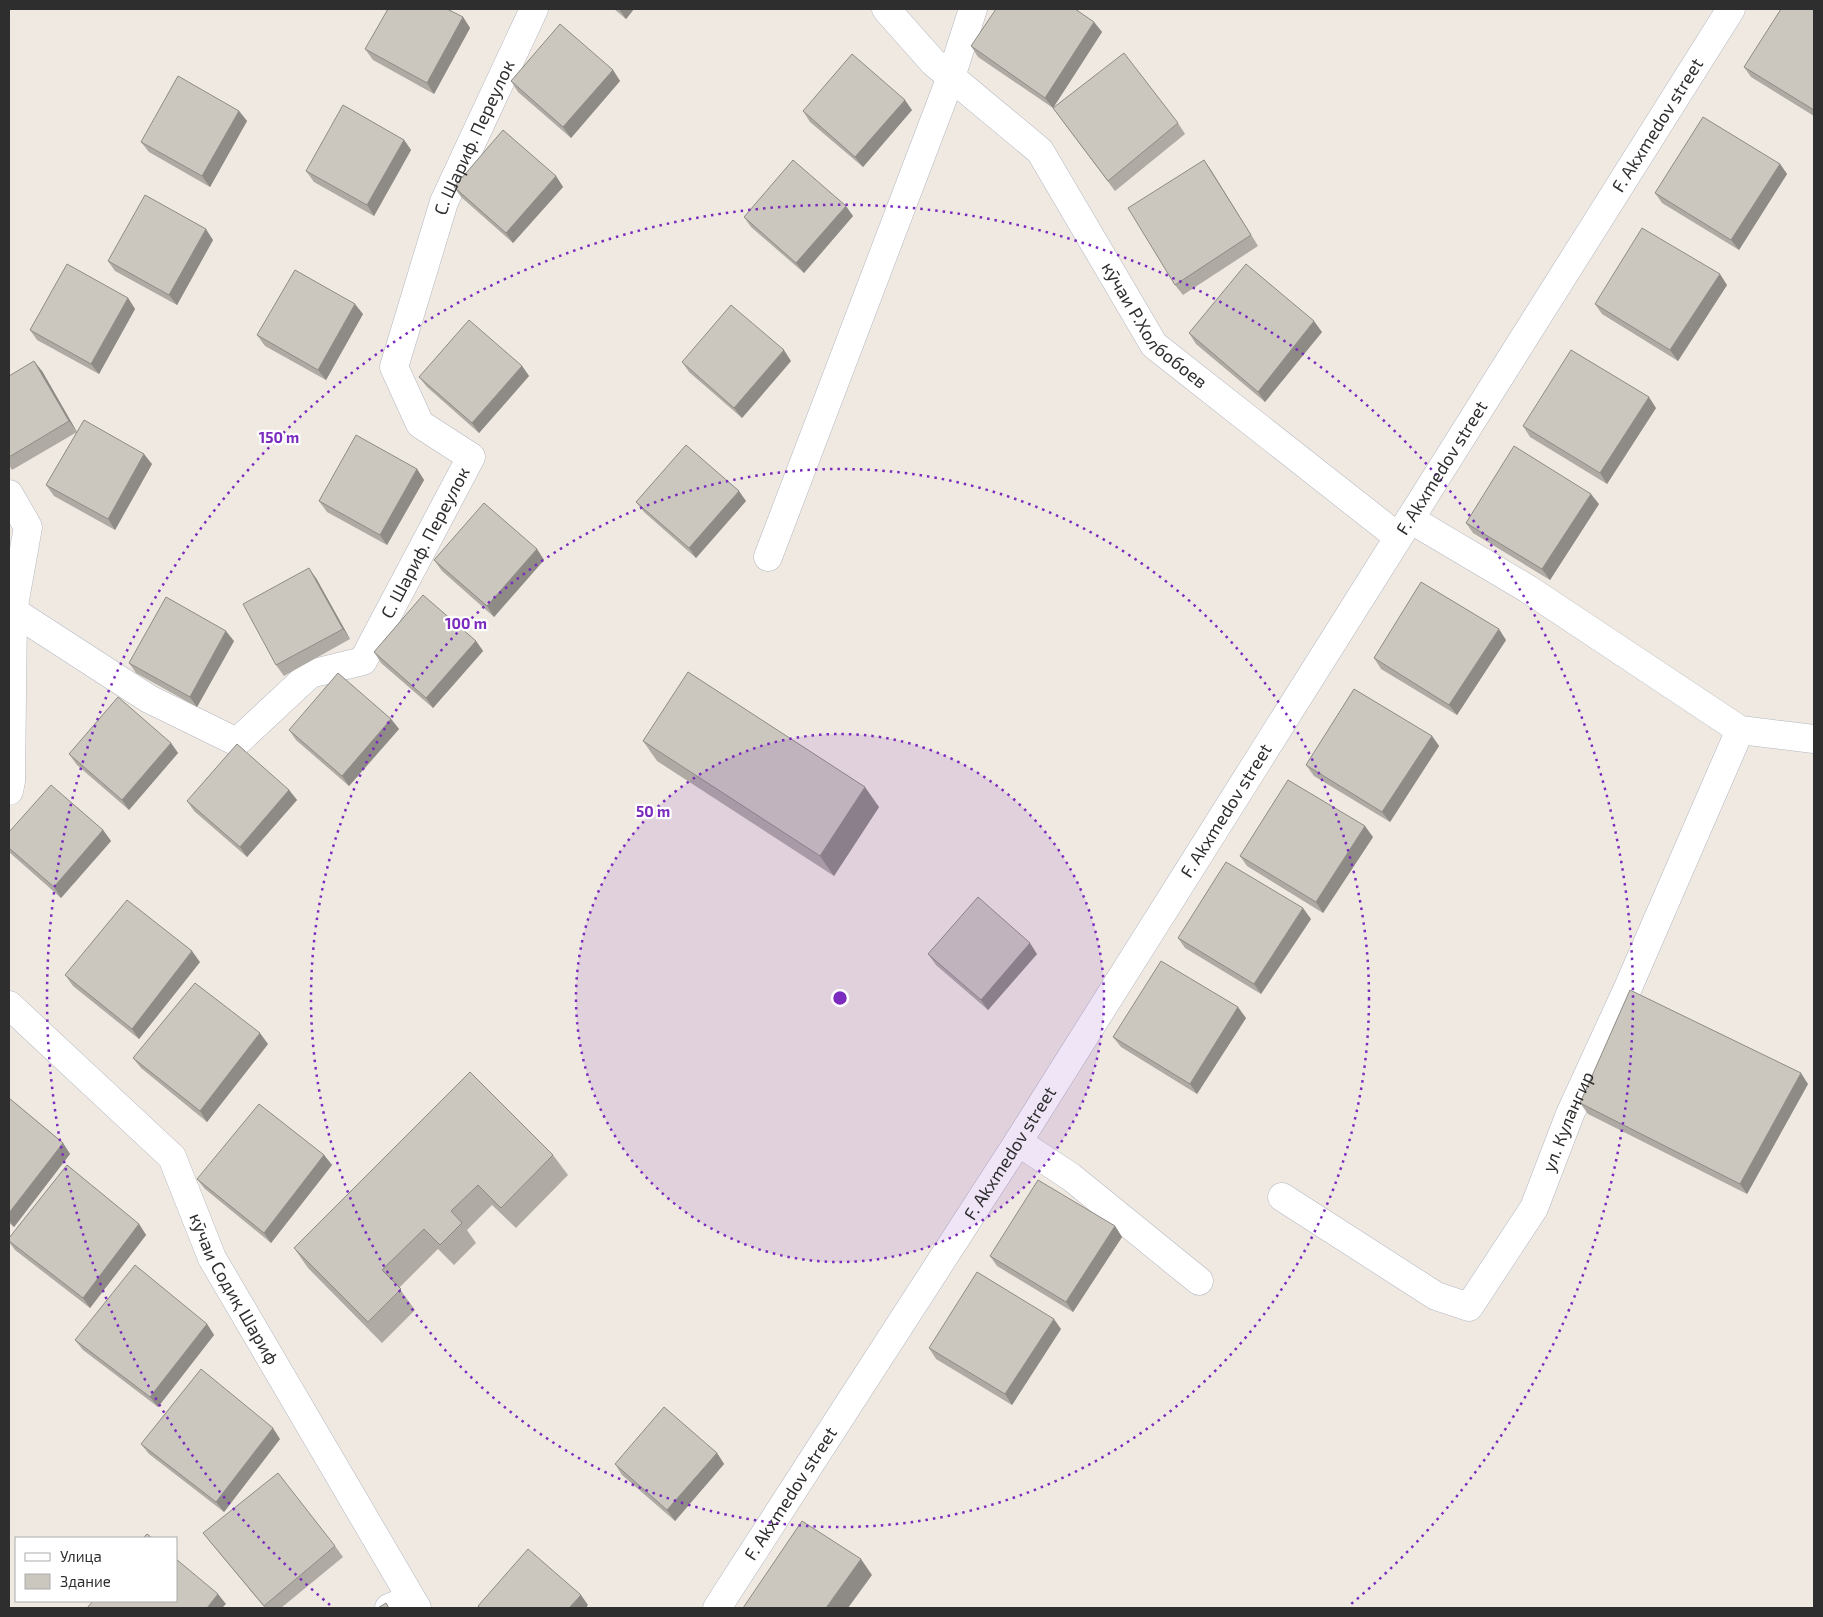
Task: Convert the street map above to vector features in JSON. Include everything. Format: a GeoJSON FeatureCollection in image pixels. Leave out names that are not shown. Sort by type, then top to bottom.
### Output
{"type":"FeatureCollection","features":[{"type":"Feature","properties":{"kind":"street","name":"С. Шариф. Переулок"},"geometry":{"type":"LineString","coordinates":[[13,611],[149,699],[237,742],[310,674],[363,661],[471,457],[420,424],[394,366],[444,202],[534,9]]}},
{"type":"Feature","properties":{"kind":"street","name":"кӯчаи Р.Холбобоев"},"geometry":{"type":"LineString","coordinates":[[886,9],[933,62],[1040,151],[1154,345],[1404,528],[1528,589],[1740,730]]}},
{"type":"Feature","properties":{"kind":"street"},"geometry":{"type":"LineString","coordinates":[[768,557],[951,77],[973,9]]}},
{"type":"Feature","properties":{"kind":"street","name":"F. Akxmedov street"},"geometry":{"type":"LineString","coordinates":[[717,1608],[1018,1142],[1731,9]]}},
{"type":"Feature","properties":{"kind":"street"},"geometry":{"type":"LineString","coordinates":[[9,494],[28,527],[13,611],[11,781],[9,791]]}},
{"type":"Feature","properties":{"kind":"street"},"geometry":{"type":"LineString","coordinates":[[1740,730],[1814,739]]}},
{"type":"Feature","properties":{"kind":"street","name":"ул. Кулангир"},"geometry":{"type":"LineString","coordinates":[[1282,1197],[1436,1296],[1469,1307],[1534,1208],[1570,1114],[1627,990],[1740,730]]}},
{"type":"Feature","properties":{"kind":"street","name":"кӯчаи Содиқ Шариф"},"geometry":{"type":"LineString","coordinates":[[9,1005],[172,1157],[212,1258],[406,1605]]}},
{"type":"Feature","properties":{"kind":"street"},"geometry":{"type":"LineString","coordinates":[[1018,1142],[1071,1177],[1199,1281]]}},
{"type":"Feature","properties":{"kind":"building"},"geometry":{"type":"Polygon","coordinates":[[[388,9],[447,9],[463,17],[427,83],[365,49],[388,9]]]}},
{"type":"Feature","properties":{"kind":"building"},"geometry":{"type":"Polygon","coordinates":[[[996,9],[1075,9],[1094,22],[1045,98],[971,46],[996,9]]]}},
{"type":"Feature","properties":{"kind":"building"},"geometry":{"type":"Polygon","coordinates":[[[1781,9],[1814,9],[1814,110],[1744,67],[1781,9]]]}},
{"type":"Feature","properties":{"kind":"building"},"geometry":{"type":"Polygon","coordinates":[[[560,24],[613,70],[563,127],[511,81],[560,24]]]}},
{"type":"Feature","properties":{"kind":"building"},"geometry":{"type":"Polygon","coordinates":[[[1124,53],[1178,123],[1108,181],[1053,108],[1124,53]]]}},
{"type":"Feature","properties":{"kind":"building"},"geometry":{"type":"Polygon","coordinates":[[[852,54],[905,100],[855,157],[803,111],[852,54]]]}},
{"type":"Feature","properties":{"kind":"building"},"geometry":{"type":"Polygon","coordinates":[[[178,76],[239,111],[202,176],[141,142],[178,76]]]}},
{"type":"Feature","properties":{"kind":"building"},"geometry":{"type":"Polygon","coordinates":[[[343,105],[404,140],[367,205],[306,171],[343,105]]]}},
{"type":"Feature","properties":{"kind":"building"},"geometry":{"type":"Polygon","coordinates":[[[1703,117],[1780,164],[1731,240],[1655,193],[1703,117]]]}},
{"type":"Feature","properties":{"kind":"building"},"geometry":{"type":"Polygon","coordinates":[[[503,130],[556,176],[506,233],[454,187],[503,130]]]}},
{"type":"Feature","properties":{"kind":"building"},"geometry":{"type":"Polygon","coordinates":[[[793,160],[846,206],[796,263],[744,217],[793,160]]]}},
{"type":"Feature","properties":{"kind":"building"},"geometry":{"type":"Polygon","coordinates":[[[1204,160],[1251,235],[1175,285],[1128,208],[1204,160]]]}},
{"type":"Feature","properties":{"kind":"building"},"geometry":{"type":"Polygon","coordinates":[[[145,195],[206,229],[169,295],[108,261],[145,195]]]}},
{"type":"Feature","properties":{"kind":"building"},"geometry":{"type":"Polygon","coordinates":[[[1642,228],[1720,274],[1670,350],[1595,304],[1642,228]]]}},
{"type":"Feature","properties":{"kind":"building"},"geometry":{"type":"Polygon","coordinates":[[[67,264],[128,298],[91,364],[30,330],[67,264]]]}},
{"type":"Feature","properties":{"kind":"building"},"geometry":{"type":"Polygon","coordinates":[[[1246,264],[1314,321],[1258,392],[1189,333],[1246,264]]]}},
{"type":"Feature","properties":{"kind":"building"},"geometry":{"type":"Polygon","coordinates":[[[295,270],[355,304],[318,370],[257,335],[295,270]]]}},
{"type":"Feature","properties":{"kind":"building"},"geometry":{"type":"Polygon","coordinates":[[[731,305],[784,350],[734,408],[682,362],[731,305]]]}},
{"type":"Feature","properties":{"kind":"building"},"geometry":{"type":"Polygon","coordinates":[[[469,320],[522,366],[472,423],[419,377],[469,320]]]}},
{"type":"Feature","properties":{"kind":"building"},"geometry":{"type":"Polygon","coordinates":[[[1571,350],[1649,397],[1600,473],[1523,426],[1571,350]]]}},
{"type":"Feature","properties":{"kind":"building"},"geometry":{"type":"Polygon","coordinates":[[[34,361],[69,421],[9,457],[9,376],[34,361]]]}},
{"type":"Feature","properties":{"kind":"building"},"geometry":{"type":"Polygon","coordinates":[[[84,420],[144,454],[108,519],[46,485],[84,420]]]}},
{"type":"Feature","properties":{"kind":"building"},"geometry":{"type":"Polygon","coordinates":[[[356,435],[417,469],[380,535],[319,501],[356,435]]]}},
{"type":"Feature","properties":{"kind":"building"},"geometry":{"type":"Polygon","coordinates":[[[686,445],[739,491],[689,548],[636,502],[686,445]]]}},
{"type":"Feature","properties":{"kind":"building"},"geometry":{"type":"Polygon","coordinates":[[[1514,446],[1591,494],[1542,569],[1466,523],[1514,446]]]}},
{"type":"Feature","properties":{"kind":"building"},"geometry":{"type":"Polygon","coordinates":[[[484,503],[537,549],[487,606],[434,560],[484,503]]]}},
{"type":"Feature","properties":{"kind":"building"},"geometry":{"type":"Polygon","coordinates":[[[309,568],[343,629],[276,665],[243,604],[309,568]]]}},
{"type":"Feature","properties":{"kind":"building"},"geometry":{"type":"Polygon","coordinates":[[[1421,582],[1499,629],[1449,705],[1374,658],[1421,582]]]}},
{"type":"Feature","properties":{"kind":"building"},"geometry":{"type":"Polygon","coordinates":[[[423,595],[476,641],[426,698],[374,652],[423,595]]]}},
{"type":"Feature","properties":{"kind":"building"},"geometry":{"type":"Polygon","coordinates":[[[166,597],[226,631],[190,697],[129,663],[166,597]]]}},
{"type":"Feature","properties":{"kind":"building"},"geometry":{"type":"Polygon","coordinates":[[[688,672],[865,787],[820,856],[643,741],[688,672]]]}},
{"type":"Feature","properties":{"kind":"building"},"geometry":{"type":"Polygon","coordinates":[[[338,673],[391,719],[342,776],[289,730],[338,673]]]}},
{"type":"Feature","properties":{"kind":"building"},"geometry":{"type":"Polygon","coordinates":[[[1354,689],[1432,736],[1382,812],[1306,765],[1354,689]]]}},
{"type":"Feature","properties":{"kind":"building"},"geometry":{"type":"Polygon","coordinates":[[[118,697],[171,743],[122,800],[69,754],[118,697]]]}},
{"type":"Feature","properties":{"kind":"building"},"geometry":{"type":"Polygon","coordinates":[[[237,744],[289,790],[240,847],[187,801],[237,744]]]}},
{"type":"Feature","properties":{"kind":"building"},"geometry":{"type":"Polygon","coordinates":[[[1288,780],[1365,826],[1316,902],[1240,856],[1288,780]]]}},
{"type":"Feature","properties":{"kind":"building"},"geometry":{"type":"Polygon","coordinates":[[[51,785],[103,830],[54,887],[9,848],[9,832],[51,785]]]}},
{"type":"Feature","properties":{"kind":"building"},"geometry":{"type":"Polygon","coordinates":[[[1226,862],[1303,908],[1254,984],[1178,938],[1226,862]]]}},
{"type":"Feature","properties":{"kind":"building"},"geometry":{"type":"Polygon","coordinates":[[[978,897],[1030,943],[981,1000],[928,954],[978,897]]]}},
{"type":"Feature","properties":{"kind":"building"},"geometry":{"type":"Polygon","coordinates":[[[127,900],[192,951],[132,1029],[65,975],[127,900]]]}},
{"type":"Feature","properties":{"kind":"building"},"geometry":{"type":"Polygon","coordinates":[[[1161,961],[1238,1007],[1190,1084],[1113,1037],[1161,961]]]}},
{"type":"Feature","properties":{"kind":"building"},"geometry":{"type":"Polygon","coordinates":[[[195,983],[260,1033],[200,1111],[133,1058],[195,983]]]}},
{"type":"Feature","properties":{"kind":"building"},"geometry":{"type":"Polygon","coordinates":[[[1630,990],[1801,1073],[1740,1184],[1580,1103],[1630,990]]]}},
{"type":"Feature","properties":{"kind":"building"},"geometry":{"type":"Polygon","coordinates":[[[470,1072],[553,1155],[501,1208],[478,1185],[451,1211],[462,1223],[440,1245],[424,1229],[382,1270],[401,1289],[368,1322],[294,1248],[470,1072]]]}},
{"type":"Feature","properties":{"kind":"building"},"geometry":{"type":"Polygon","coordinates":[[[9,1098],[63,1143],[9,1213],[9,1098]]]}},
{"type":"Feature","properties":{"kind":"building"},"geometry":{"type":"Polygon","coordinates":[[[259,1104],[324,1155],[264,1233],[197,1179],[259,1104]]]}},
{"type":"Feature","properties":{"kind":"building"},"geometry":{"type":"Polygon","coordinates":[[[67,1165],[139,1224],[83,1298],[9,1241],[9,1238],[67,1165]]]}},
{"type":"Feature","properties":{"kind":"building"},"geometry":{"type":"Polygon","coordinates":[[[1038,1180],[1115,1226],[1066,1302],[990,1256],[1038,1180]]]}},
{"type":"Feature","properties":{"kind":"building"},"geometry":{"type":"Polygon","coordinates":[[[135,1265],[207,1324],[150,1397],[75,1340],[135,1265]]]}},
{"type":"Feature","properties":{"kind":"building"},"geometry":{"type":"Polygon","coordinates":[[[977,1272],[1054,1319],[1005,1394],[929,1348],[977,1272]]]}},
{"type":"Feature","properties":{"kind":"building"},"geometry":{"type":"Polygon","coordinates":[[[201,1369],[273,1428],[216,1502],[141,1444],[201,1369]]]}},
{"type":"Feature","properties":{"kind":"building"},"geometry":{"type":"Polygon","coordinates":[[[664,1407],[717,1453],[667,1510],[615,1464],[664,1407]]]}},
{"type":"Feature","properties":{"kind":"building"},"geometry":{"type":"Polygon","coordinates":[[[278,1473],[335,1546],[264,1606],[203,1533],[278,1473]]]}},
{"type":"Feature","properties":{"kind":"building"},"geometry":{"type":"Polygon","coordinates":[[[802,1521],[861,1559],[826,1608],[743,1608],[802,1521]]]}},
{"type":"Feature","properties":{"kind":"building"},"geometry":{"type":"Polygon","coordinates":[[[528,1549],[581,1595],[569,1608],[481,1608],[478,1606],[528,1549]]]}},
{"type":"Feature","properties":{"kind":"building"},"geometry":{"type":"Polygon","coordinates":[[[178,1561],[218,1594],[207,1608],[87,1608],[92,1602],[178,1602],[178,1561]]]}},
{"type":"Feature","properties":{"kind":"building"},"geometry":{"type":"Polygon","coordinates":[[[386,1603],[389,1608],[378,1608],[386,1603]]]}}]}
